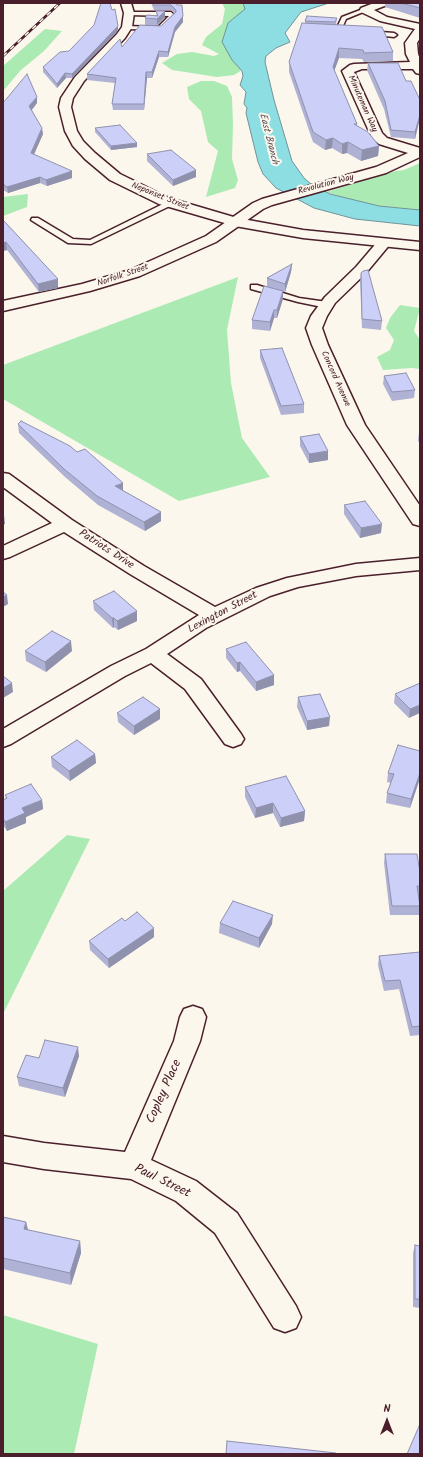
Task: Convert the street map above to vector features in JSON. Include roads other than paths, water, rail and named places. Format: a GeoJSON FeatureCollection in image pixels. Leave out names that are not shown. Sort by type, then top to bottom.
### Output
{"type":"FeatureCollection","features":[{"type":"Feature","properties":{"kind":"street"},"geometry":{"type":"LineString","coordinates":[[365,10],[383,3]]}},
{"type":"Feature","properties":{"kind":"street","name":"Neponset Street"},"geometry":{"type":"LineString","coordinates":[[128,8],[127,27],[121,36],[74,87],[67,98],[65,107],[71,131],[78,142],[90,156],[115,177],[141,191],[172,203],[235,222],[303,234],[420,246]]}},
{"type":"Feature","properties":{"kind":"street"},"geometry":{"type":"LineString","coordinates":[[365,10],[384,19],[420,26]]}},
{"type":"Feature","properties":{"kind":"street"},"geometry":{"type":"LineString","coordinates":[[418,68],[412,54],[411,43],[417,40],[420,30]]}},
{"type":"Feature","properties":{"kind":"street","name":"Minuteman Way"},"geometry":{"type":"LineString","coordinates":[[418,68],[362,66],[354,67],[348,72],[376,135],[383,141],[398,147],[420,152]]}},
{"type":"Feature","properties":{"kind":"street","name":"Revolution Way"},"geometry":{"type":"LineString","coordinates":[[235,222],[258,206],[277,199],[381,170],[420,152]]}},
{"type":"Feature","properties":{"kind":"street","name":"Norfolk Street"},"geometry":{"type":"LineString","coordinates":[[3,306],[85,288],[135,273],[210,239],[235,222]]}},
{"type":"Feature","properties":{"kind":"street","name":"Concord Avenue"},"geometry":{"type":"LineString","coordinates":[[384,243],[361,270],[327,305],[319,316],[314,328],[320,345],[356,425],[420,520]]}},
{"type":"Feature","properties":{"kind":"street","name":"Patriots Drive"},"geometry":{"type":"LineString","coordinates":[[3,478],[65,524],[137,570],[214,615]]}},
{"type":"Feature","properties":{"kind":"street"},"geometry":{"type":"LineString","coordinates":[[3,552],[65,524]]}},
{"type":"Feature","properties":{"kind":"street","name":"Lexington Street"},"geometry":{"type":"LineString","coordinates":[[3,739],[118,671],[153,654],[199,623],[263,592],[294,582],[356,570],[420,564]]}},
{"type":"Feature","properties":{"kind":"street"},"geometry":{"type":"LineString","coordinates":[[153,654],[193,684],[233,739]]}},
{"type":"Feature","properties":{"kind":"street","name":"Copley Place"},"geometry":{"type":"LineString","coordinates":[[134,1166],[187,1041],[193,1017]]}},
{"type":"Feature","properties":{"kind":"street","name":"Paul Street"},"geometry":{"type":"LineString","coordinates":[[3,1149],[44,1156],[134,1166],[186,1191],[226,1223],[285,1317]]}},
{"type":"Feature","properties":{"kind":"lane"},"geometry":{"type":"LineString","coordinates":[[127,27],[159,30],[172,16],[171,14],[128,8]]}},
{"type":"Feature","properties":{"kind":"lane"},"geometry":{"type":"LineString","coordinates":[[338,32],[344,18],[365,10]]}},
{"type":"Feature","properties":{"kind":"lane"},"geometry":{"type":"LineString","coordinates":[[331,31],[346,32]]}},
{"type":"Feature","properties":{"kind":"lane"},"geometry":{"type":"LineString","coordinates":[[362,33],[394,35]]}},
{"type":"Feature","properties":{"kind":"lane"},"geometry":{"type":"LineString","coordinates":[[35,220],[71,241],[91,242],[172,203]]}},
{"type":"Feature","properties":{"kind":"lane"},"geometry":{"type":"LineString","coordinates":[[254,287],[298,300],[327,305]]}},
{"type":"Feature","properties":{"kind":"water","name":"East Branch"},"geometry":{"type":"Polygon","coordinates":[[[243,3],[329,3],[301,12],[285,33],[290,42],[276,48],[266,56],[265,62],[274,100],[292,161],[304,178],[311,184],[330,194],[379,206],[420,210],[420,226],[355,219],[314,208],[276,188],[263,174],[258,162],[246,113],[247,108],[244,104],[246,92],[240,85],[243,76],[242,71],[232,60],[222,42],[228,23],[245,9],[243,3]]]}},
{"type":"Feature","properties":{"kind":"railway"},"geometry":{"type":"LineString","coordinates":[[3,56],[60,3]]}}]}
